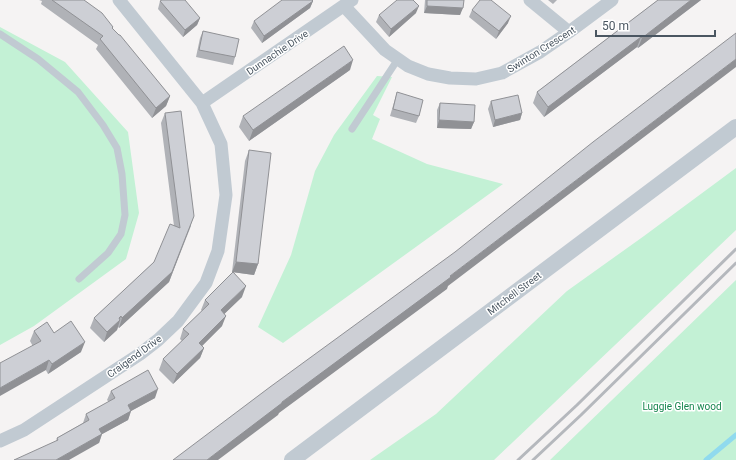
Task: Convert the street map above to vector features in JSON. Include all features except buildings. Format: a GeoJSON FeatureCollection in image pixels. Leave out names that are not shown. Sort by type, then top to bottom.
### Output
{"type":"FeatureCollection","features":[{"type":"Feature","properties":{"kind":"street","name":"Craigend Drive"},"geometry":{"type":"LineString","coordinates":[[0,441],[24,430],[140,354],[158,340],[178,321],[206,284],[218,251],[226,195],[221,144],[202,103],[119,0]]}},
{"type":"Feature","properties":{"kind":"street"},"geometry":{"type":"LineString","coordinates":[[530,0],[569,32]]}},
{"type":"Feature","properties":{"kind":"street","name":"Swinton Crescent"},"geometry":{"type":"LineString","coordinates":[[348,3],[384,50],[408,66],[428,74],[450,78],[476,79],[502,73],[540,52],[612,0]]}},
{"type":"Feature","properties":{"kind":"street","name":"Dunnachie Drive"},"geometry":{"type":"LineString","coordinates":[[202,103],[348,3]]}},
{"type":"Feature","properties":{"kind":"street","name":"Mitchell Street"},"geometry":{"type":"LineString","coordinates":[[292,460],[736,127]]}},
{"type":"Feature","properties":{"kind":"lane"},"geometry":{"type":"LineString","coordinates":[[0,34],[38,59],[78,92],[103,125],[116,148],[122,174],[125,215],[121,234],[108,253],[79,279]]}},
{"type":"Feature","properties":{"kind":"lane"},"geometry":{"type":"LineString","coordinates":[[352,129],[398,59]]}},
{"type":"Feature","properties":{"kind":"green space"},"geometry":{"type":"Polygon","coordinates":[[[0,27],[65,62],[128,132],[139,213],[126,259],[34,326],[0,345],[0,27]]]}},
{"type":"Feature","properties":{"kind":"green space"},"geometry":{"type":"Polygon","coordinates":[[[377,76],[392,77],[373,115],[380,119],[372,139],[427,164],[503,184],[283,343],[258,327],[291,255],[315,171],[334,135],[377,76]]]}},
{"type":"Feature","properties":{"kind":"green space"},"geometry":{"type":"Polygon","coordinates":[[[736,168],[736,230],[494,460],[370,460],[436,414],[567,291],[736,168]]]}},
{"type":"Feature","properties":{"kind":"green space","name":"Luggie Glen wood"},"geometry":{"type":"Polygon","coordinates":[[[736,280],[736,460],[550,460],[736,280]]]}},
{"type":"Feature","properties":{"kind":"waterway"},"geometry":{"type":"LineString","coordinates":[[706,460],[736,435]]}},
{"type":"Feature","properties":{"kind":"railway"},"geometry":{"type":"LineString","coordinates":[[518,460],[577,405],[736,249]]}},
{"type":"Feature","properties":{"kind":"railway"},"geometry":{"type":"LineString","coordinates":[[533,460],[736,263]]}}]}
